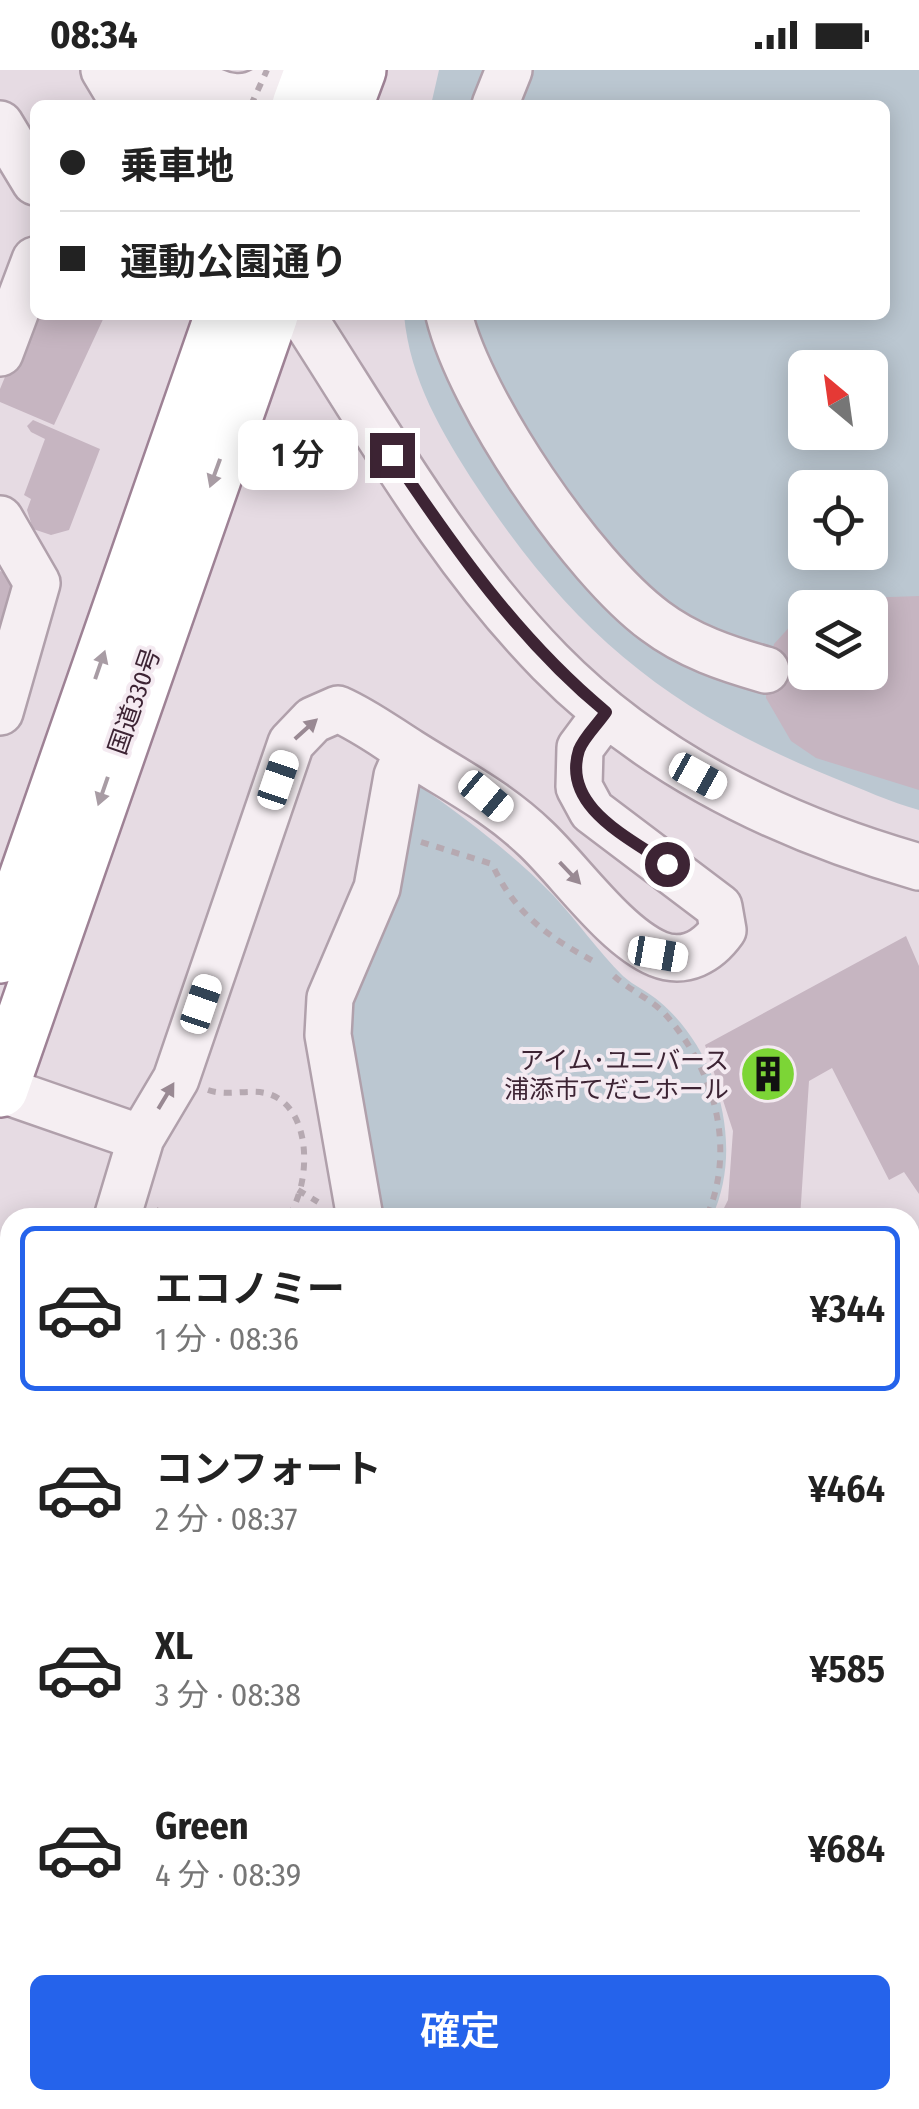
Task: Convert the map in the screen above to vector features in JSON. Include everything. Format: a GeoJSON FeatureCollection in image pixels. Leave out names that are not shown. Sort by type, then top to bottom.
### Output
{"type":"FeatureCollection","features":[{"type":"Feature","properties":{"kind":"highway"},"geometry":{"type":"LineString","coordinates":[[302,100],[313,70]]}},
{"type":"Feature","properties":{"kind":"highway"},"geometry":{"type":"LineString","coordinates":[[347,100],[358,70]]}},
{"type":"Feature","properties":{"kind":"highway","name":"国道330号"},"geometry":{"type":"LineString","coordinates":[[0,956],[220,320]]}},
{"type":"Feature","properties":{"kind":"highway","name":"国道330号"},"geometry":{"type":"LineString","coordinates":[[0,1089],[268,320]]}},
{"type":"Feature","properties":{"kind":"street"},"geometry":{"type":"LineString","coordinates":[[104,70],[122,100]]}},
{"type":"Feature","properties":{"kind":"street"},"geometry":{"type":"LineString","coordinates":[[144,70],[163,100]]}},
{"type":"Feature","properties":{"kind":"street"},"geometry":{"type":"LineString","coordinates":[[185,70],[203,87],[229,99],[254,96],[273,86],[285,70]]}},
{"type":"Feature","properties":{"kind":"street"},"geometry":{"type":"LineString","coordinates":[[497,100],[509,70]]}},
{"type":"Feature","properties":{"kind":"street"},"geometry":{"type":"LineString","coordinates":[[0,124],[30,174]]}},
{"type":"Feature","properties":{"kind":"street"},"geometry":{"type":"LineString","coordinates":[[0,354],[30,273]]}},
{"type":"Feature","properties":{"kind":"street"},"geometry":{"type":"LineString","coordinates":[[193,320],[194,392]]}},
{"type":"Feature","properties":{"kind":"street"},"geometry":{"type":"LineString","coordinates":[[451,320],[470,378],[492,418],[600,569],[658,624],[691,644],[766,670]]}},
{"type":"Feature","properties":{"kind":"street"},"geometry":{"type":"LineString","coordinates":[[314,332],[485,588],[551,664],[606,712],[698,776],[761,811],[919,867]]}},
{"type":"Feature","properties":{"kind":"street"},"geometry":{"type":"LineString","coordinates":[[0,519],[38,584],[0,712]]}},
{"type":"Feature","properties":{"kind":"street"},"geometry":{"type":"LineString","coordinates":[[119,1208],[141,1138],[176,1079],[291,742],[313,720],[338,709],[371,724],[486,796],[534,837],[626,932],[658,954],[683,958],[710,948],[724,930],[719,907],[592,811],[579,788],[576,771],[580,748],[606,712]]}},
{"type":"Feature","properties":{"kind":"street"},"geometry":{"type":"LineString","coordinates":[[358,1208],[328,1035],[330,998],[339,967],[366,923],[397,776],[408,750]]}},
{"type":"Feature","properties":{"kind":"street"},"geometry":{"type":"LineString","coordinates":[[0,1089],[141,1138]]}},
{"type":"Feature","properties":{"kind":"path"},"geometry":{"type":"LineString","coordinates":[[253,100],[267,70]]}},
{"type":"Feature","properties":{"kind":"path"},"geometry":{"type":"LineString","coordinates":[[387,834],[492,864],[516,908],[541,930],[603,966],[664,1013],[696,1062],[715,1102],[723,1160],[711,1208]]}},
{"type":"Feature","properties":{"kind":"path"},"geometry":{"type":"LineString","coordinates":[[176,1079],[226,1096],[267,1093],[283,1102],[295,1116],[306,1167],[291,1208]]}},
{"type":"Feature","properties":{"kind":"shaded area"},"geometry":{"type":"Polygon","coordinates":[[[439,70],[919,70],[919,810],[834,778],[723,726],[675,696],[590,627],[551,586],[477,487],[430,405],[413,362],[405,320],[890,320],[890,100],[432,100],[439,70]]]}},
{"type":"Feature","properties":{"kind":"shaded area"},"geometry":{"type":"Polygon","coordinates":[[[417,784],[488,836],[537,880],[627,980],[660,1002],[698,1047],[721,1103],[725,1132],[726,1161],[715,1208],[372,1208],[348,1074],[347,981],[417,784]]]}},
{"type":"Feature","properties":{"kind":"building"},"geometry":{"type":"Polygon","coordinates":[[[30,316],[30,320],[103,320],[54,425],[0,402],[0,389],[30,316]]]}},
{"type":"Feature","properties":{"kind":"building"},"geometry":{"type":"Polygon","coordinates":[[[33,420],[100,449],[69,530],[51,535],[33,529],[27,510],[31,499],[24,495],[45,439],[27,426],[33,420]]]}},
{"type":"Feature","properties":{"kind":"building"},"geometry":{"type":"Polygon","coordinates":[[[0,571],[21,579],[0,630],[0,571]]]}},
{"type":"Feature","properties":{"kind":"building"},"geometry":{"type":"Polygon","coordinates":[[[919,596],[919,790],[816,758],[791,741],[766,698],[766,670],[774,644],[788,629],[788,690],[888,690],[888,597],[919,596]]]}},
{"type":"Feature","properties":{"kind":"building","name":"アイム･ユニバース 浦添市てだこホール"},"geometry":{"type":"Polygon","coordinates":[[[906,936],[919,966],[919,1194],[904,1172],[889,1180],[832,1068],[809,1081],[801,1208],[724,1208],[728,1200],[733,1131],[705,1045],[906,936]]]}},
{"type":"Feature","properties":{"kind":"place","name":"アイム･ユニバース 浦添市てだこホール"},"geometry":{"type":"Point","coordinates":[768,1074]}},
{"type":"Feature","properties":{"kind":"route"},"geometry":{"type":"LineString","coordinates":[[392,455],[450,542],[500,606],[551,664],[606,712],[580,748],[576,771],[579,788],[592,811],[667,864]]}}]}
